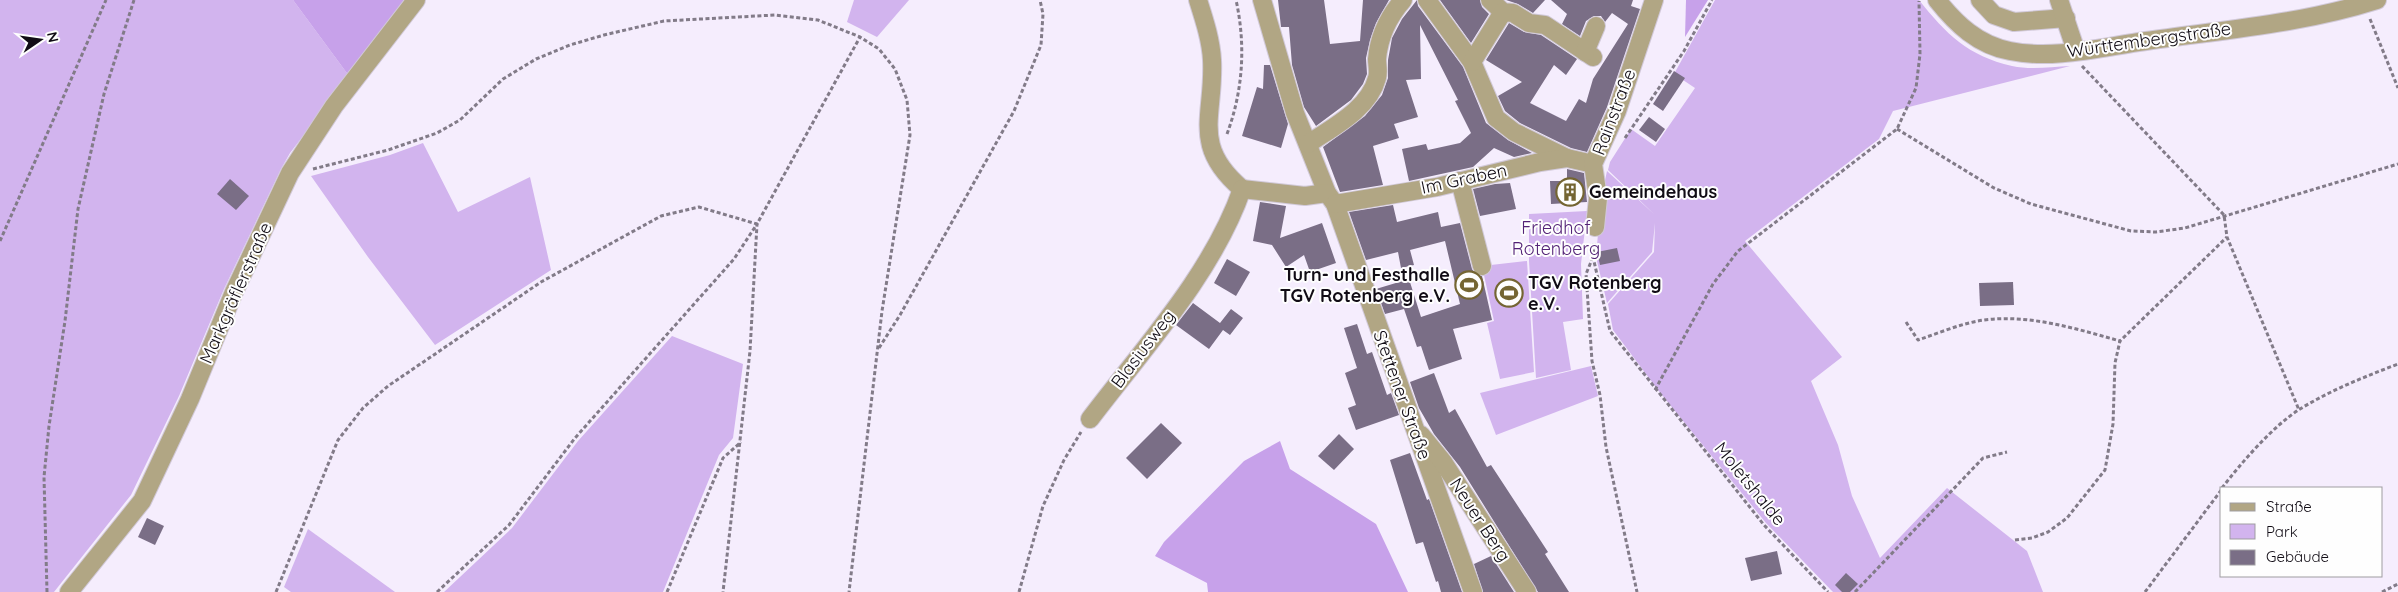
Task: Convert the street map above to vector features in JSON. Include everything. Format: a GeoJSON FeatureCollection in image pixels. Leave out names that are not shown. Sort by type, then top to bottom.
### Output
{"type":"FeatureCollection","features":[{"type":"Feature","properties":{"kind":"street","name":"Markgräflerstraße"},"geometry":{"type":"LineString","coordinates":[[69,592],[142,501],[190,399],[234,292],[290,173],[334,106],[416,0]]}},
{"type":"Feature","properties":{"kind":"street"},"geometry":{"type":"LineString","coordinates":[[1198,0],[1205,23],[1212,60],[1207,126],[1211,145],[1228,177],[1242,189],[1331,198]]}},
{"type":"Feature","properties":{"kind":"street","name":"Stettener Straße"},"geometry":{"type":"LineString","coordinates":[[1262,0],[1295,113],[1331,198],[1473,592]]}},
{"type":"Feature","properties":{"kind":"street"},"geometry":{"type":"LineString","coordinates":[[1308,144],[1343,120],[1370,95],[1378,78],[1378,58],[1385,29],[1392,13],[1403,0]]}},
{"type":"Feature","properties":{"kind":"street"},"geometry":{"type":"LineString","coordinates":[[1428,0],[1472,62],[1496,118],[1514,132],[1567,158]]}},
{"type":"Feature","properties":{"kind":"street","name":"Rainstraße"},"geometry":{"type":"LineString","coordinates":[[1595,227],[1598,198],[1593,164],[1617,111],[1654,0]]}},
{"type":"Feature","properties":{"kind":"street","name":"Württembergstraße"},"geometry":{"type":"LineString","coordinates":[[1937,0],[1952,19],[1988,45],[2010,51],[2037,54],[2076,51],[2282,22],[2370,2]]}},
{"type":"Feature","properties":{"kind":"street"},"geometry":{"type":"LineString","coordinates":[[1980,0],[1994,15],[2014,22],[2066,18]]}},
{"type":"Feature","properties":{"kind":"street"},"geometry":{"type":"LineString","coordinates":[[2058,0],[2066,18],[2076,51]]}},
{"type":"Feature","properties":{"kind":"street"},"geometry":{"type":"LineString","coordinates":[[1472,62],[1496,6],[1529,23],[1545,25],[1589,54],[1596,26]]}},
{"type":"Feature","properties":{"kind":"street","name":"Im Graben"},"geometry":{"type":"LineString","coordinates":[[1331,198],[1460,181],[1540,162],[1567,158],[1593,164]]}},
{"type":"Feature","properties":{"kind":"street"},"geometry":{"type":"LineString","coordinates":[[1460,181],[1482,266]]}},
{"type":"Feature","properties":{"kind":"street","name":"Blasiusweg"},"geometry":{"type":"LineString","coordinates":[[1090,419],[1198,276],[1234,211],[1242,189]]}},
{"type":"Feature","properties":{"kind":"street","name":"Neuer Berg"},"geometry":{"type":"LineString","coordinates":[[1413,425],[1443,462],[1527,592]]}},
{"type":"Feature","properties":{"kind":"path"},"geometry":{"type":"LineString","coordinates":[[0,241],[106,0]]}},
{"type":"Feature","properties":{"kind":"path"},"geometry":{"type":"LineString","coordinates":[[48,592],[44,477],[78,209],[104,94],[134,0]]}},
{"type":"Feature","properties":{"kind":"path"},"geometry":{"type":"LineString","coordinates":[[879,349],[1014,110],[1041,45],[1043,14],[1040,0]]}},
{"type":"Feature","properties":{"kind":"path"},"geometry":{"type":"LineString","coordinates":[[1217,159],[1232,121],[1241,73],[1243,49],[1242,24],[1236,0]]}},
{"type":"Feature","properties":{"kind":"path"},"geometry":{"type":"LineString","coordinates":[[1620,145],[1676,63],[1712,0]]}},
{"type":"Feature","properties":{"kind":"path"},"geometry":{"type":"LineString","coordinates":[[1654,390],[1713,284],[1738,251],[1897,129],[1916,88],[1920,54],[1919,0]]}},
{"type":"Feature","properties":{"kind":"path"},"geometry":{"type":"LineString","coordinates":[[2370,2],[2398,88]]}},
{"type":"Feature","properties":{"kind":"path"},"geometry":{"type":"LineString","coordinates":[[290,173],[388,150],[437,134],[460,120],[503,79],[536,59],[604,34],[664,21],[775,15],[818,20],[860,37],[879,49],[895,69],[907,100],[910,135],[882,311],[849,592]]}},
{"type":"Feature","properties":{"kind":"path"},"geometry":{"type":"LineString","coordinates":[[437,592],[509,525],[575,438],[734,259],[757,224],[860,37]]}},
{"type":"Feature","properties":{"kind":"path"},"geometry":{"type":"LineString","coordinates":[[2076,51],[2086,73],[2224,216],[2227,237],[2299,410]]}},
{"type":"Feature","properties":{"kind":"path"},"geometry":{"type":"LineString","coordinates":[[1897,129],[2003,192],[2031,204],[2131,231],[2156,232],[2175,229],[2398,164]]}},
{"type":"Feature","properties":{"kind":"path"},"geometry":{"type":"LineString","coordinates":[[276,592],[338,440],[363,408],[388,386],[541,282],[660,216],[698,207],[757,224]]}},
{"type":"Feature","properties":{"kind":"path"},"geometry":{"type":"LineString","coordinates":[[723,592],[750,351],[757,224]]}},
{"type":"Feature","properties":{"kind":"path"},"geometry":{"type":"LineString","coordinates":[[1595,227],[1593,257],[1586,274],[1592,362],[1600,395],[1606,447],[1637,592]]}},
{"type":"Feature","properties":{"kind":"path"},"geometry":{"type":"LineString","coordinates":[[2015,540],[2032,538],[2048,532],[2067,518],[2105,470],[2113,424],[2116,363],[2120,341],[2227,237]]}},
{"type":"Feature","properties":{"kind":"path","name":"Moletshalde"},"geometry":{"type":"LineString","coordinates":[[1593,257],[1610,331],[1654,390],[1764,526],[1828,592]]}},
{"type":"Feature","properties":{"kind":"path"},"geometry":{"type":"LineString","coordinates":[[1906,322],[1918,340],[1983,320],[2010,318],[2043,322],[2120,341]]}},
{"type":"Feature","properties":{"kind":"path"},"geometry":{"type":"LineString","coordinates":[[2223,487],[2262,442],[2299,410],[2351,382],[2398,364]]}},
{"type":"Feature","properties":{"kind":"path"},"geometry":{"type":"LineString","coordinates":[[1019,592],[1043,506],[1064,460],[1090,419]]}},
{"type":"Feature","properties":{"kind":"path"},"geometry":{"type":"LineString","coordinates":[[667,592],[722,458],[741,442]]}},
{"type":"Feature","properties":{"kind":"path"},"geometry":{"type":"LineString","coordinates":[[1856,592],[1983,458],[2006,452]]}},
{"type":"Feature","properties":{"kind":"path"},"geometry":{"type":"LineString","coordinates":[[2145,592],[2220,491]]}},
{"type":"Feature","properties":{"kind":"path"},"geometry":{"type":"LineString","coordinates":[[2382,592],[2398,584]]}},
{"type":"Feature","properties":{"kind":"green space"},"geometry":{"type":"Polygon","coordinates":[[[0,0],[293,0],[349,76],[290,153],[281,169],[224,289],[179,396],[131,495],[54,592],[0,592],[0,0]]]}},
{"type":"Feature","properties":{"kind":"green space"},"geometry":{"type":"Polygon","coordinates":[[[854,0],[909,0],[877,37],[847,22],[854,0]]]}},
{"type":"Feature","properties":{"kind":"green space"},"geometry":{"type":"Polygon","coordinates":[[[1715,0],[1919,0],[1959,42],[1970,50],[1996,62],[2026,68],[2070,66],[1893,111],[1879,139],[1745,241],[1842,357],[1811,381],[1838,445],[1852,496],[1880,558],[1947,488],[2027,551],[2043,592],[1833,592],[1766,523],[1658,390],[1613,330],[1608,304],[1654,252],[1655,223],[1652,252],[1607,303],[1596,257],[1601,199],[1607,171],[1655,215],[1608,170],[1610,162],[1631,129],[1655,146],[1695,88],[1674,74],[1715,0]]]}},
{"type":"Feature","properties":{"kind":"green space"},"geometry":{"type":"Polygon","coordinates":[[[423,143],[458,212],[530,177],[551,270],[435,345],[368,257],[311,176],[390,155],[423,143]]]}},
{"type":"Feature","properties":{"kind":"green space","name":"Friedhof Rotenberg"},"geometry":{"type":"Polygon","coordinates":[[[1587,211],[1581,264],[1583,319],[1563,322],[1571,370],[1536,378],[1529,261],[1529,214],[1587,211]]]}},
{"type":"Feature","properties":{"kind":"green space","name":"TGV Rotenberg e.V."},"geometry":{"type":"Polygon","coordinates":[[[1527,261],[1534,372],[1500,379],[1487,323],[1494,321],[1482,266],[1527,261]]]}},
{"type":"Feature","properties":{"kind":"green space"},"geometry":{"type":"Polygon","coordinates":[[[672,336],[743,364],[733,438],[719,455],[663,592],[444,592],[512,528],[578,441],[672,336]]]}},
{"type":"Feature","properties":{"kind":"green space"},"geometry":{"type":"Polygon","coordinates":[[[1591,366],[1598,396],[1496,435],[1480,393],[1591,366]]]}},
{"type":"Feature","properties":{"kind":"green space"},"geometry":{"type":"Polygon","coordinates":[[[308,529],[395,592],[291,592],[284,587],[308,529]]]}},
{"type":"Feature","properties":{"kind":"shaded area"},"geometry":{"type":"Polygon","coordinates":[[[293,0],[409,0],[349,76],[293,0]]]}},
{"type":"Feature","properties":{"kind":"shaded area"},"geometry":{"type":"Polygon","coordinates":[[[1686,0],[1708,0],[1685,37],[1686,0]]]}},
{"type":"Feature","properties":{"kind":"shaded area"},"geometry":{"type":"Polygon","coordinates":[[[1280,441],[1290,469],[1376,524],[1408,592],[1208,592],[1207,583],[1155,556],[1164,542],[1244,461],[1280,441]]]}},
{"type":"Feature","properties":{"kind":"building"},"geometry":{"type":"Polygon","coordinates":[[[1278,0],[1324,0],[1330,44],[1360,41],[1363,0],[1389,0],[1376,23],[1370,40],[1366,58],[1367,74],[1363,84],[1351,100],[1316,126],[1304,107],[1292,65],[1289,27],[1281,27],[1278,0]]]}},
{"type":"Feature","properties":{"kind":"building"},"geometry":{"type":"Polygon","coordinates":[[[1417,0],[1418,6],[1463,67],[1486,123],[1508,140],[1532,153],[1514,157],[1494,148],[1473,167],[1409,181],[1402,149],[1426,144],[1428,150],[1460,143],[1471,133],[1455,101],[1458,100],[1420,25],[1421,79],[1406,80],[1418,117],[1394,124],[1399,138],[1373,146],[1383,185],[1340,192],[1323,147],[1365,116],[1382,95],[1388,78],[1388,60],[1392,38],[1402,19],[1417,0]]]}},
{"type":"Feature","properties":{"kind":"building"},"geometry":{"type":"Polygon","coordinates":[[[1440,0],[1480,0],[1482,7],[1489,14],[1471,43],[1440,0]]]}},
{"type":"Feature","properties":{"kind":"building"},"geometry":{"type":"Polygon","coordinates":[[[1506,0],[1545,0],[1533,13],[1518,4],[1506,0]]]}},
{"type":"Feature","properties":{"kind":"building"},"geometry":{"type":"Polygon","coordinates":[[[1551,0],[1633,0],[1631,6],[1640,9],[1607,107],[1587,152],[1571,148],[1520,123],[1505,111],[1498,96],[1522,82],[1486,60],[1509,23],[1524,32],[1541,35],[1577,59],[1566,75],[1554,65],[1530,103],[1566,121],[1579,99],[1586,103],[1593,79],[1628,24],[1612,13],[1605,22],[1601,16],[1594,16],[1586,21],[1580,36],[1562,24],[1567,14],[1551,0]]]}},
{"type":"Feature","properties":{"kind":"building"},"geometry":{"type":"Polygon","coordinates":[[[1264,65],[1270,65],[1288,124],[1281,148],[1242,136],[1257,87],[1263,89],[1264,65]]]}},
{"type":"Feature","properties":{"kind":"building"},"geometry":{"type":"Polygon","coordinates":[[[1674,71],[1685,78],[1663,111],[1653,104],[1674,71]]]}},
{"type":"Feature","properties":{"kind":"building"},"geometry":{"type":"Polygon","coordinates":[[[1649,117],[1665,129],[1656,142],[1639,130],[1649,117]]]}},
{"type":"Feature","properties":{"kind":"building","name":"Gemeindehaus"},"geometry":{"type":"Polygon","coordinates":[[[1567,169],[1584,173],[1587,202],[1551,204],[1550,181],[1567,181],[1567,169]]]}},
{"type":"Feature","properties":{"kind":"building"},"geometry":{"type":"Polygon","coordinates":[[[230,179],[249,196],[236,210],[217,194],[230,179]]]}},
{"type":"Feature","properties":{"kind":"building"},"geometry":{"type":"Polygon","coordinates":[[[1510,183],[1516,209],[1480,216],[1473,189],[1510,183]]]}},
{"type":"Feature","properties":{"kind":"building"},"geometry":{"type":"Polygon","coordinates":[[[1260,202],[1286,206],[1280,238],[1322,223],[1336,263],[1310,272],[1304,255],[1286,267],[1272,245],[1253,241],[1260,202]]]}},
{"type":"Feature","properties":{"kind":"building"},"geometry":{"type":"Polygon","coordinates":[[[1393,205],[1397,222],[1438,212],[1441,227],[1460,223],[1472,269],[1475,274],[1482,276],[1492,320],[1453,329],[1462,359],[1429,370],[1421,346],[1417,347],[1404,309],[1385,314],[1376,289],[1409,279],[1421,317],[1460,304],[1445,241],[1410,250],[1414,265],[1401,268],[1398,252],[1366,260],[1349,212],[1393,205]]]}},
{"type":"Feature","properties":{"kind":"building"},"geometry":{"type":"Polygon","coordinates":[[[1617,248],[1620,261],[1600,265],[1597,252],[1617,248]]]}},
{"type":"Feature","properties":{"kind":"building"},"geometry":{"type":"Polygon","coordinates":[[[1227,259],[1250,272],[1236,296],[1214,283],[1227,259]]]}},
{"type":"Feature","properties":{"kind":"building"},"geometry":{"type":"Polygon","coordinates":[[[2013,282],[2014,305],[1980,306],[1979,283],[2013,282]]]}},
{"type":"Feature","properties":{"kind":"building"},"geometry":{"type":"Polygon","coordinates":[[[1193,303],[1220,323],[1231,309],[1243,318],[1230,335],[1223,330],[1209,349],[1176,325],[1193,303]]]}},
{"type":"Feature","properties":{"kind":"building"},"geometry":{"type":"Polygon","coordinates":[[[1357,324],[1367,354],[1372,352],[1387,395],[1391,393],[1399,415],[1356,430],[1348,408],[1356,405],[1345,373],[1357,368],[1344,328],[1357,324]]]}},
{"type":"Feature","properties":{"kind":"building"},"geometry":{"type":"Polygon","coordinates":[[[1434,373],[1449,413],[1455,409],[1487,467],[1491,465],[1548,552],[1545,554],[1569,592],[1538,592],[1460,467],[1434,434],[1419,408],[1410,382],[1434,373]]]}},
{"type":"Feature","properties":{"kind":"building"},"geometry":{"type":"Polygon","coordinates":[[[1161,423],[1182,443],[1147,479],[1126,458],[1161,423]]]}},
{"type":"Feature","properties":{"kind":"building"},"geometry":{"type":"Polygon","coordinates":[[[1339,434],[1354,449],[1334,470],[1318,456],[1339,434]]]}},
{"type":"Feature","properties":{"kind":"building"},"geometry":{"type":"Polygon","coordinates":[[[1410,453],[1427,500],[1429,499],[1462,592],[1441,592],[1423,542],[1416,544],[1390,460],[1410,453]]]}},
{"type":"Feature","properties":{"kind":"building"},"geometry":{"type":"Polygon","coordinates":[[[147,518],[164,526],[155,545],[138,537],[147,518]]]}},
{"type":"Feature","properties":{"kind":"building"},"geometry":{"type":"Polygon","coordinates":[[[1777,551],[1782,574],[1751,581],[1745,558],[1777,551]]]}},
{"type":"Feature","properties":{"kind":"building"},"geometry":{"type":"Polygon","coordinates":[[[1491,556],[1514,592],[1483,592],[1474,564],[1491,556]]]}},
{"type":"Feature","properties":{"kind":"building"},"geometry":{"type":"Polygon","coordinates":[[[1846,573],[1858,584],[1850,592],[1842,592],[1835,585],[1846,573]]]}},
{"type":"Feature","properties":{"kind":"place","name":"Gemeindehaus"},"geometry":{"type":"Point","coordinates":[1570,192]}},
{"type":"Feature","properties":{"kind":"place","name":"Turn- und Festhalle TGV Rotenberg e.V."},"geometry":{"type":"Point","coordinates":[1469,285]}},
{"type":"Feature","properties":{"kind":"place","name":"TGV Rotenberg e.V."},"geometry":{"type":"Point","coordinates":[1509,293]}}]}
